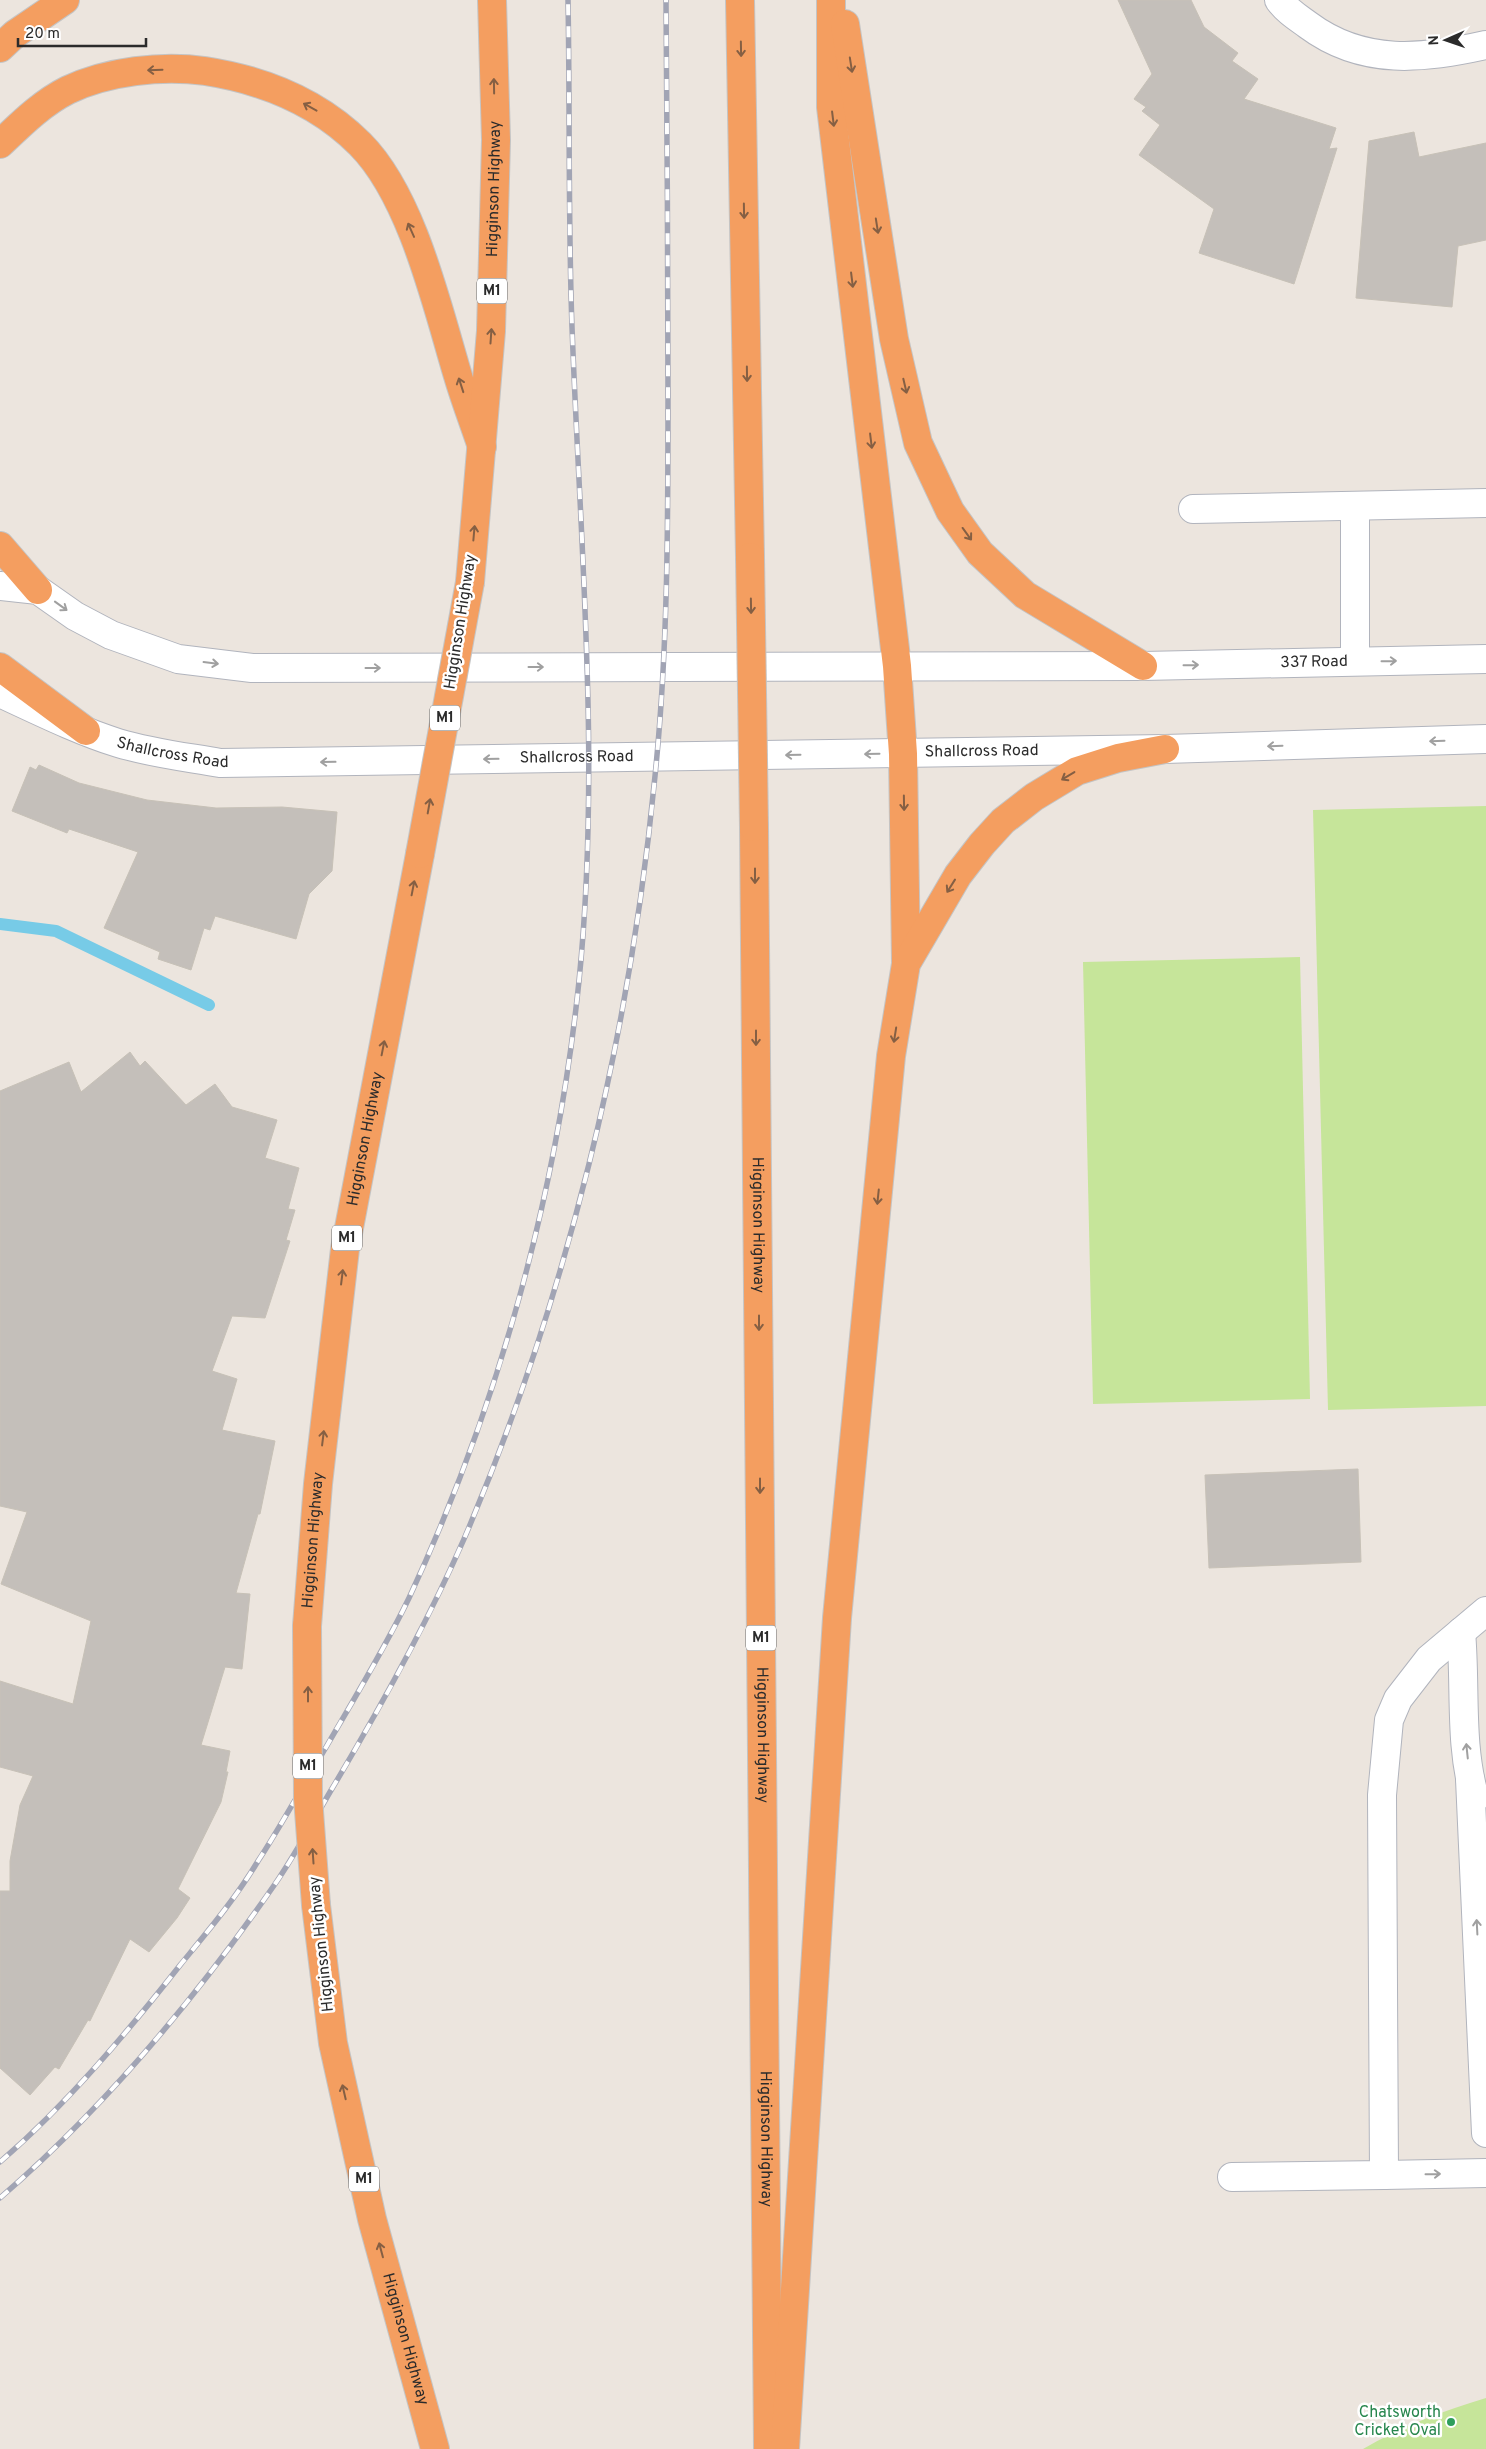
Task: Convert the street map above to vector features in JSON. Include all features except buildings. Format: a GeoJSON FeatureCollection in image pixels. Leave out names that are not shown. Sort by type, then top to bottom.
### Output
{"type":"FeatureCollection","features":[{"type":"Feature","properties":{"kind":"highway"},"geometry":{"type":"LineString","coordinates":[[0,48],[16,34],[65,0]]}},
{"type":"Feature","properties":{"kind":"highway","name":"Higginson Highway"},"geometry":{"type":"LineString","coordinates":[[435,2449],[372,2218],[333,2043],[316,1905],[308,1798],[307,1626],[318,1484],[345,1249],[470,582],[491,331],[495,169],[492,0]]}},
{"type":"Feature","properties":{"kind":"highway","name":"Higginson Highway"},"geometry":{"type":"LineString","coordinates":[[740,0],[754,827],[768,2449]]}},
{"type":"Feature","properties":{"kind":"highway"},"geometry":{"type":"LineString","coordinates":[[785,2449],[837,1618],[891,1056],[906,964],[903,754],[897,666],[831,107],[831,0]]}},
{"type":"Feature","properties":{"kind":"highway"},"geometry":{"type":"LineString","coordinates":[[841,0],[894,339],[918,443],[950,511],[980,553],[1025,596],[1143,666]]}},
{"type":"Feature","properties":{"kind":"highway"},"geometry":{"type":"LineString","coordinates":[[0,144],[32,114],[68,90],[109,77],[150,70],[192,69],[238,76],[278,89],[328,117],[360,145],[378,168],[398,202],[427,274],[482,447]]}},
{"type":"Feature","properties":{"kind":"highway"},"geometry":{"type":"LineString","coordinates":[[0,546],[38,590]]}},
{"type":"Feature","properties":{"kind":"highway"},"geometry":{"type":"LineString","coordinates":[[0,667],[86,731]]}},
{"type":"Feature","properties":{"kind":"highway"},"geometry":{"type":"LineString","coordinates":[[906,964],[958,875],[1003,821],[1034,796],[1077,771],[1118,758],[1165,749]]}},
{"type":"Feature","properties":{"kind":"street"},"geometry":{"type":"LineString","coordinates":[[1279,0],[1285,8],[1318,32],[1359,51],[1398,56],[1441,55],[1486,45]]}},
{"type":"Feature","properties":{"kind":"street"},"geometry":{"type":"LineString","coordinates":[[1193,509],[1486,503]]}},
{"type":"Feature","properties":{"kind":"street"},"geometry":{"type":"LineString","coordinates":[[1355,506],[1355,661]]}},
{"type":"Feature","properties":{"kind":"street"},"geometry":{"type":"LineString","coordinates":[[0,586],[38,590],[74,616],[111,635],[178,659],[252,668],[1143,666]]}},
{"type":"Feature","properties":{"kind":"street","name":"337 Road"},"geometry":{"type":"LineString","coordinates":[[1143,666],[1486,659]]}},
{"type":"Feature","properties":{"kind":"street","name":"Shallcross Road"},"geometry":{"type":"LineString","coordinates":[[0,693],[86,731],[152,752],[220,763],[1165,749]]}},
{"type":"Feature","properties":{"kind":"street"},"geometry":{"type":"LineString","coordinates":[[1165,749],[1486,739]]}},
{"type":"Feature","properties":{"kind":"street"},"geometry":{"type":"LineString","coordinates":[[1384,2175],[1382,1795],[1389,1720],[1398,1699],[1429,1659],[1486,1611]]}},
{"type":"Feature","properties":{"kind":"street"},"geometry":{"type":"LineString","coordinates":[[1461,1632],[1465,1669],[1466,1745],[1470,1779],[1486,2133]]}},
{"type":"Feature","properties":{"kind":"street"},"geometry":{"type":"LineString","coordinates":[[1470,1779],[1486,1832]]}},
{"type":"Feature","properties":{"kind":"street"},"geometry":{"type":"LineString","coordinates":[[1232,2177],[1486,2173]]}},
{"type":"Feature","properties":{"kind":"green space"},"geometry":{"type":"Polygon","coordinates":[[[1486,806],[1486,1406],[1328,1410],[1313,810],[1486,806]]]}},
{"type":"Feature","properties":{"kind":"green space"},"geometry":{"type":"Polygon","coordinates":[[[1300,957],[1310,1399],[1093,1404],[1083,962],[1300,957]]]}},
{"type":"Feature","properties":{"kind":"green space","name":"Chatsworth Cricket Oval"},"geometry":{"type":"Polygon","coordinates":[[[1486,2398],[1486,2449],[1363,2449],[1423,2420],[1486,2398]]]}},
{"type":"Feature","properties":{"kind":"waterway"},"geometry":{"type":"LineString","coordinates":[[0,924],[56,931],[209,1005]]}},
{"type":"Feature","properties":{"kind":"railway"},"geometry":{"type":"LineString","coordinates":[[0,2162],[25,2140],[95,2068],[139,2016],[231,1901],[281,1824],[377,1660],[409,1598],[441,1525],[470,1450],[497,1374],[520,1297],[556,1140],[569,1061],[579,981],[585,899],[589,736],[584,572],[571,286],[568,0]]}},
{"type":"Feature","properties":{"kind":"railway"},"geometry":{"type":"LineString","coordinates":[[0,2198],[76,2127],[147,2050],[181,2010],[245,1927],[296,1850],[384,1699],[418,1636],[464,1539],[501,1448],[534,1355],[563,1260],[589,1165],[611,1069],[629,971],[644,874],[663,681],[668,490],[666,0]]}},
{"type":"Feature","properties":{"kind":"place","name":"Chatsworth Cricket Oval"},"geometry":{"type":"Point","coordinates":[1451,2422]}}]}
